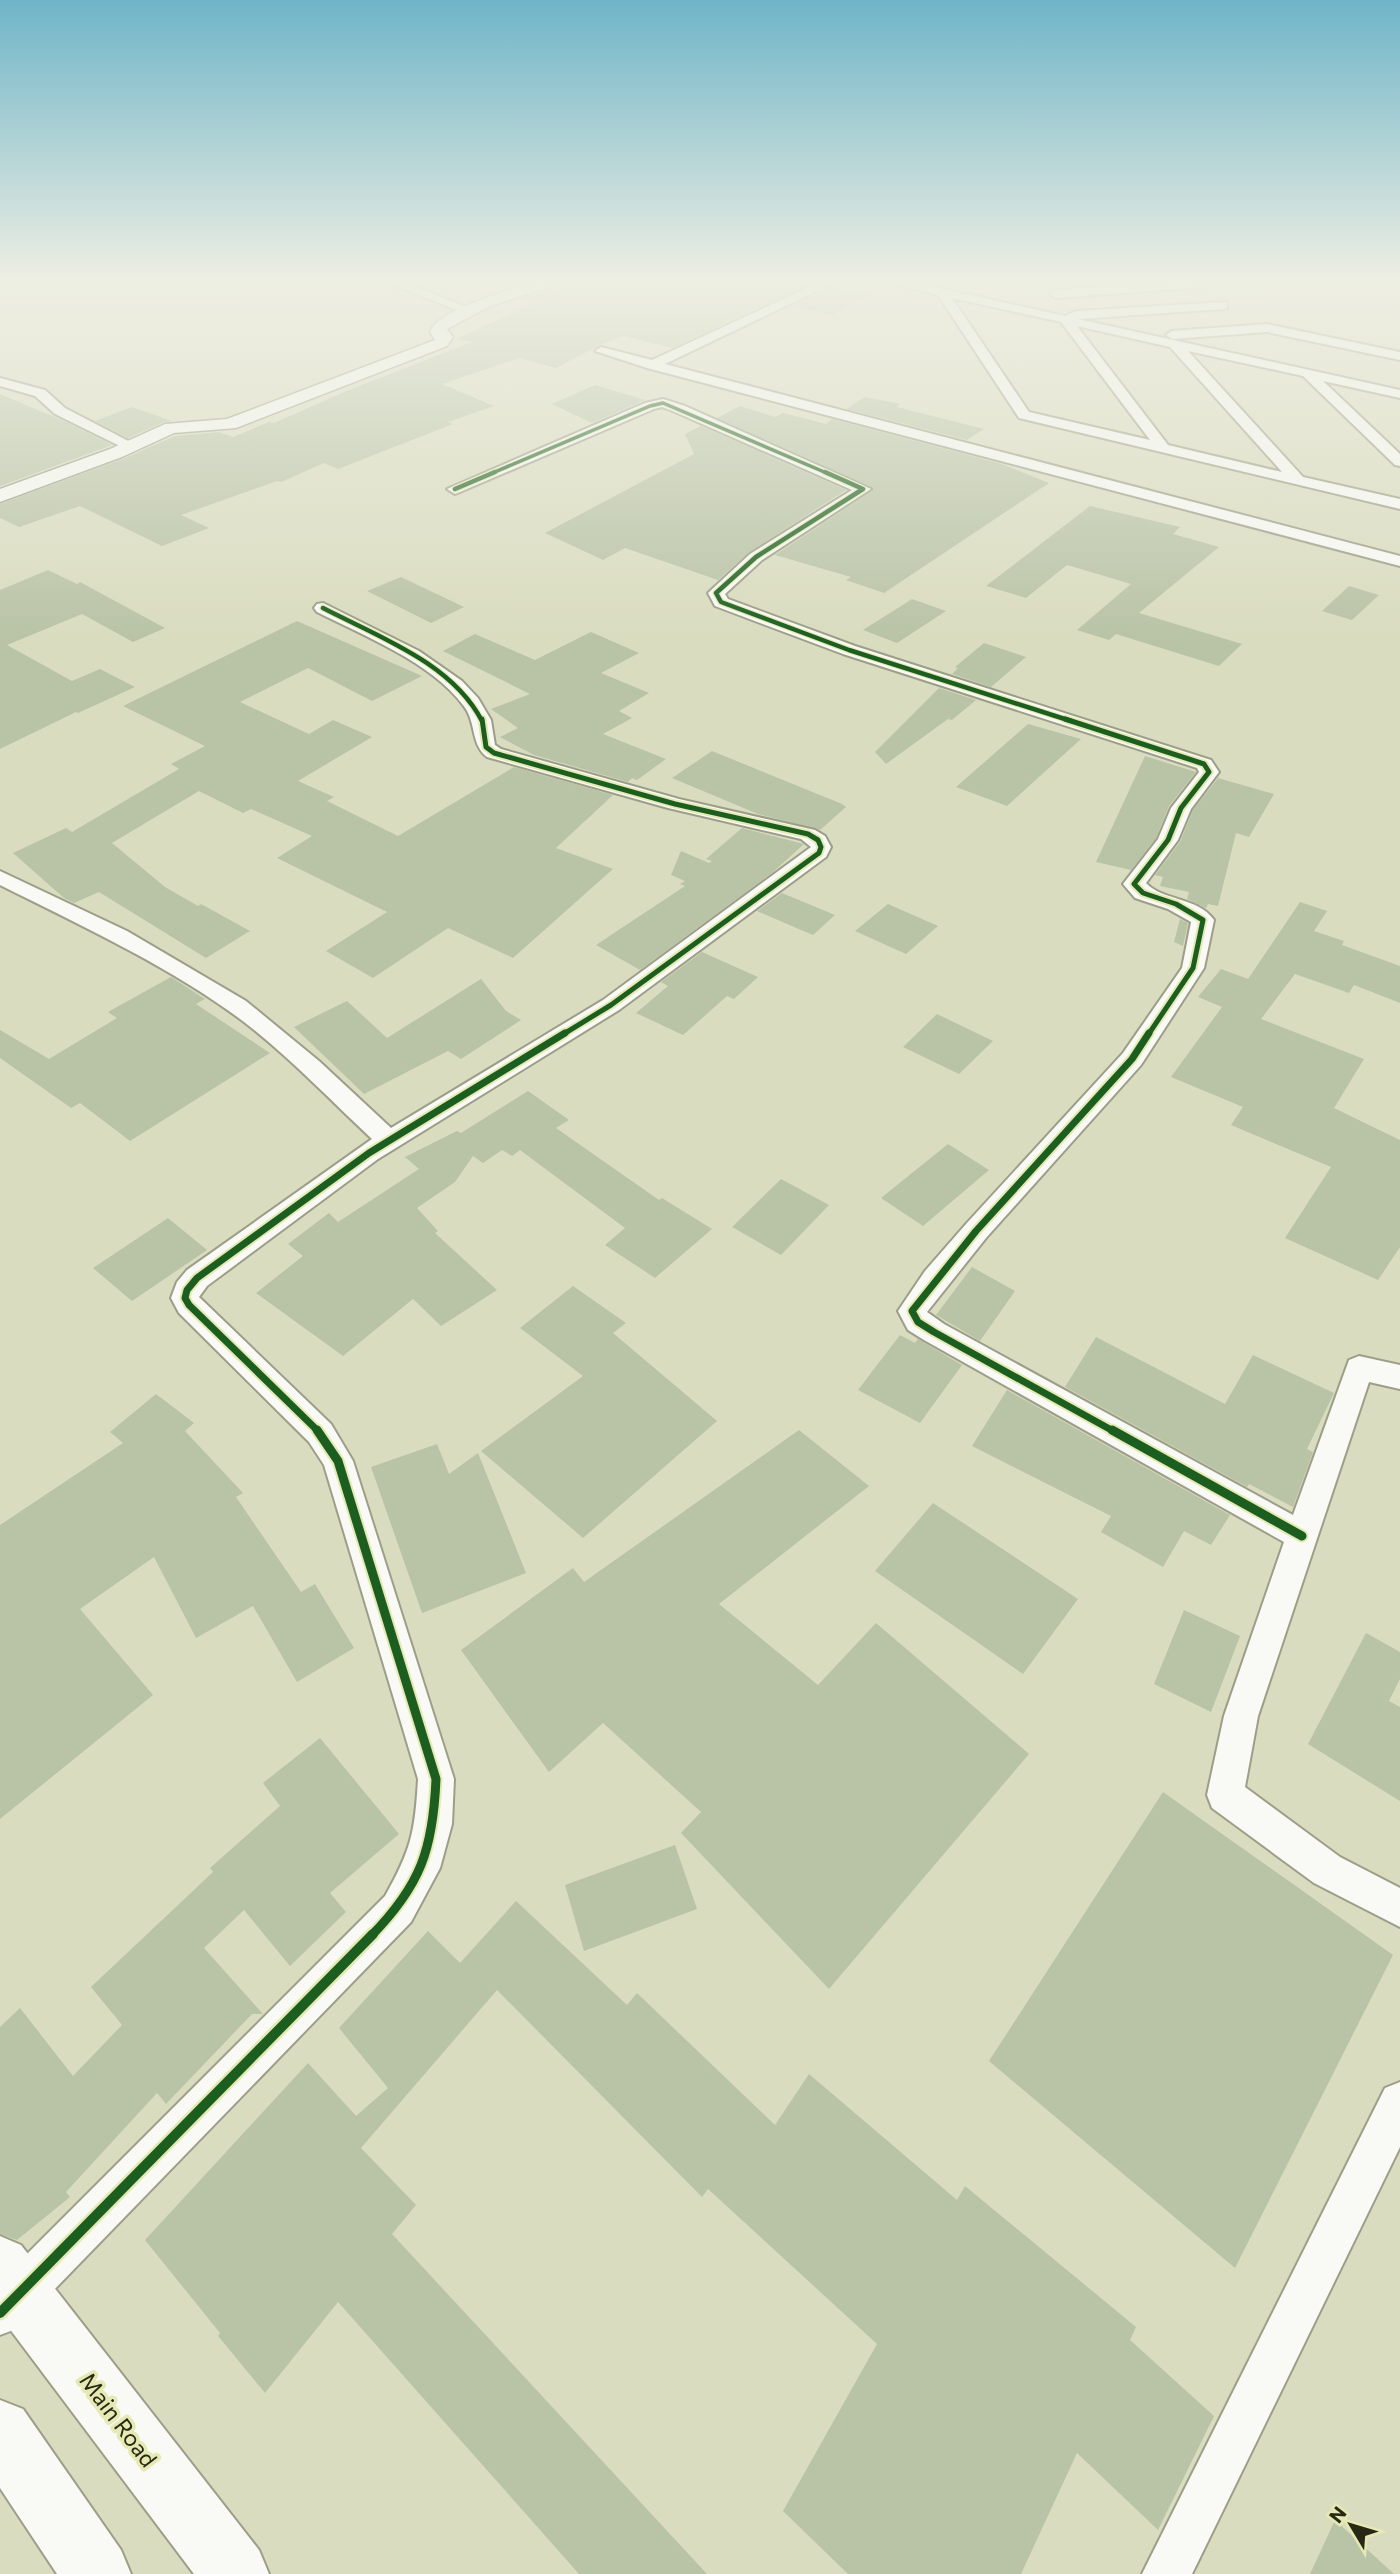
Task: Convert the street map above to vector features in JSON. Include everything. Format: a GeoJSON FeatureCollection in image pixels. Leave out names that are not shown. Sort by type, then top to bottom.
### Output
{"type":"FeatureCollection","features":[{"type":"Feature","properties":{"kind":"main road","name":"Main Road"},"geometry":{"type":"LineString","coordinates":[[7,2291],[235,2574]]}},
{"type":"Feature","properties":{"kind":"main road"},"geometry":{"type":"LineString","coordinates":[[0,2432],[97,2574]]}},
{"type":"Feature","properties":{"kind":"street"},"geometry":{"type":"LineString","coordinates":[[46,398],[60,411],[131,446]]}},
{"type":"Feature","properties":{"kind":"street"},"geometry":{"type":"LineString","coordinates":[[0,496],[171,428],[230,424],[297,398]]}},
{"type":"Feature","properties":{"kind":"street"},"geometry":{"type":"LineString","coordinates":[[778,398],[1400,561]]}},
{"type":"Feature","properties":{"kind":"street"},"geometry":{"type":"LineString","coordinates":[[1013,398],[1024,415],[1400,504]]}},
{"type":"Feature","properties":{"kind":"street"},"geometry":{"type":"LineString","coordinates":[[1128,398],[1163,448]]}},
{"type":"Feature","properties":{"kind":"street"},"geometry":{"type":"LineString","coordinates":[[1224,398],[1298,480]]}},
{"type":"Feature","properties":{"kind":"street"},"geometry":{"type":"LineString","coordinates":[[1333,398],[1400,462]]}},
{"type":"Feature","properties":{"kind":"street"},"geometry":{"type":"LineString","coordinates":[[455,489],[650,406],[663,403],[680,409],[863,489],[756,557],[716,593],[722,602],[849,650],[1203,764],[1209,772],[1181,808],[1168,840],[1134,884],[1143,894],[1176,904],[1203,920],[1193,968],[1132,1059],[968,1241],[912,1311],[918,1322],[934,1332],[1302,1536]]}},
{"type":"Feature","properties":{"kind":"street"},"geometry":{"type":"LineString","coordinates":[[7,2291],[398,1909],[421,1868],[434,1824],[436,1779],[338,1461],[320,1433],[189,1305],[185,1298],[187,1290],[197,1278],[388,1140],[611,1005],[819,853],[821,847],[818,840],[808,834],[675,804],[494,753],[486,747],[482,719],[465,695],[443,674],[323,608]]}},
{"type":"Feature","properties":{"kind":"street"},"geometry":{"type":"LineString","coordinates":[[0,877],[119,936],[238,1006],[302,1060],[388,1140]]}},
{"type":"Feature","properties":{"kind":"street"},"geometry":{"type":"LineString","coordinates":[[1400,1377],[1359,1368],[1241,1716],[1225,1796],[1327,1870],[1400,1908]]}},
{"type":"Feature","properties":{"kind":"street"},"geometry":{"type":"LineString","coordinates":[[1167,2574],[1400,2103]]}},
{"type":"Feature","properties":{"kind":"building"},"geometry":{"type":"Polygon","coordinates":[[[0,398],[10,398],[112,445],[0,486],[0,398]]]}},
{"type":"Feature","properties":{"kind":"building"},"geometry":{"type":"Polygon","coordinates":[[[331,398],[475,398],[494,406],[448,422],[453,424],[338,469],[324,463],[281,482],[277,481],[181,515],[209,528],[162,546],[80,506],[19,527],[0,518],[0,504],[123,459],[175,436],[219,432],[233,437],[269,422],[274,423],[331,398]]]}},
{"type":"Feature","properties":{"kind":"building"},"geometry":{"type":"Polygon","coordinates":[[[565,398],[645,400],[592,423],[552,404],[565,398]]]}},
{"type":"Feature","properties":{"kind":"building"},"geometry":{"type":"Polygon","coordinates":[[[863,398],[871,398],[984,429],[967,440],[847,409],[863,398]]]}},
{"type":"Feature","properties":{"kind":"building"},"geometry":{"type":"Polygon","coordinates":[[[740,406],[775,417],[783,413],[826,424],[832,419],[1002,464],[1049,483],[884,593],[846,580],[851,577],[775,555],[873,488],[717,418],[740,406]]]}},
{"type":"Feature","properties":{"kind":"building"},"geometry":{"type":"Polygon","coordinates":[[[132,407],[172,421],[128,438],[95,421],[132,407]]]}},
{"type":"Feature","properties":{"kind":"building"},"geometry":{"type":"Polygon","coordinates":[[[701,426],[846,490],[749,552],[718,580],[625,548],[603,560],[545,533],[694,454],[685,434],[701,426]]]}},
{"type":"Feature","properties":{"kind":"building"},"geometry":{"type":"Polygon","coordinates":[[[1090,506],[1180,527],[1173,534],[1219,547],[1139,613],[1242,644],[1219,666],[1116,634],[1109,640],[1077,630],[1131,584],[1067,565],[1026,598],[986,586],[1090,506]]]}},
{"type":"Feature","properties":{"kind":"building"},"geometry":{"type":"Polygon","coordinates":[[[48,570],[77,584],[80,582],[165,628],[133,642],[82,614],[7,645],[72,681],[100,669],[135,687],[0,749],[0,590],[48,570]]]}},
{"type":"Feature","properties":{"kind":"building"},"geometry":{"type":"Polygon","coordinates":[[[401,577],[464,607],[431,623],[367,591],[401,577]]]}},
{"type":"Feature","properties":{"kind":"building"},"geometry":{"type":"Polygon","coordinates":[[[1349,586],[1379,595],[1352,620],[1322,611],[1349,586]]]}},
{"type":"Feature","properties":{"kind":"building"},"geometry":{"type":"Polygon","coordinates":[[[912,599],[946,611],[897,643],[863,630],[912,599]]]}},
{"type":"Feature","properties":{"kind":"building"},"geometry":{"type":"Polygon","coordinates":[[[297,621],[422,676],[372,701],[308,668],[240,702],[309,734],[333,720],[372,737],[298,781],[334,797],[327,801],[398,836],[514,767],[613,795],[556,848],[613,869],[513,958],[448,928],[373,978],[326,951],[387,912],[277,858],[312,836],[251,809],[243,813],[199,791],[112,843],[165,887],[250,931],[206,958],[99,892],[74,903],[64,898],[13,853],[66,828],[72,832],[179,769],[171,764],[205,746],[123,706],[297,621]]]}},
{"type":"Feature","properties":{"kind":"building"},"geometry":{"type":"Polygon","coordinates":[[[591,632],[639,653],[601,673],[649,693],[619,711],[632,718],[603,734],[666,759],[637,780],[632,778],[628,782],[534,755],[500,737],[518,728],[491,709],[530,694],[443,651],[475,634],[535,660],[591,632]]]}},
{"type":"Feature","properties":{"kind":"building"},"geometry":{"type":"Polygon","coordinates":[[[984,643],[1026,657],[991,687],[952,674],[958,668],[955,667],[984,643]]]}},
{"type":"Feature","properties":{"kind":"building"},"geometry":{"type":"Polygon","coordinates":[[[939,688],[976,700],[952,720],[948,719],[886,764],[875,752],[939,688]]]}},
{"type":"Feature","properties":{"kind":"building"},"geometry":{"type":"Polygon","coordinates":[[[1028,724],[1081,739],[1007,806],[956,787],[1028,724]]]}},
{"type":"Feature","properties":{"kind":"building"},"geometry":{"type":"Polygon","coordinates":[[[712,751],[846,807],[820,830],[758,814],[672,778],[712,751]]]}},
{"type":"Feature","properties":{"kind":"building"},"geometry":{"type":"Polygon","coordinates":[[[1145,756],[1196,772],[1169,806],[1156,838],[1131,870],[1096,862],[1145,756]]]}},
{"type":"Feature","properties":{"kind":"building"},"geometry":{"type":"Polygon","coordinates":[[[1218,778],[1274,794],[1249,837],[1236,833],[1218,906],[1208,904],[1206,908],[1187,899],[1189,892],[1160,886],[1163,877],[1155,875],[1180,842],[1193,810],[1218,778]]]}},
{"type":"Feature","properties":{"kind":"building"},"geometry":{"type":"Polygon","coordinates":[[[742,828],[804,844],[773,872],[640,970],[596,945],[685,886],[680,884],[685,881],[671,875],[681,851],[709,863],[712,861],[706,859],[742,828]]]}},
{"type":"Feature","properties":{"kind":"building"},"geometry":{"type":"Polygon","coordinates":[[[782,893],[835,915],[813,935],[757,911],[782,893]]]}},
{"type":"Feature","properties":{"kind":"building"},"geometry":{"type":"Polygon","coordinates":[[[1300,902],[1327,911],[1314,931],[1344,941],[1342,945],[1400,966],[1400,1003],[1354,985],[1349,993],[1295,974],[1261,1019],[1364,1059],[1334,1108],[1400,1140],[1400,1247],[1378,1280],[1285,1238],[1331,1167],[1231,1125],[1243,1107],[1171,1077],[1222,1007],[1198,997],[1221,969],[1248,979],[1300,902]]]}},
{"type":"Feature","properties":{"kind":"building"},"geometry":{"type":"Polygon","coordinates":[[[888,904],[938,926],[906,954],[855,931],[888,904]]]}},
{"type":"Feature","properties":{"kind":"building"},"geometry":{"type":"Polygon","coordinates":[[[1180,919],[1188,923],[1183,946],[1174,942],[1180,919]]]}},
{"type":"Feature","properties":{"kind":"building"},"geometry":{"type":"Polygon","coordinates":[[[702,952],[758,977],[734,999],[727,996],[683,1035],[636,1013],[668,986],[661,982],[702,952]]]}},
{"type":"Feature","properties":{"kind":"building"},"geometry":{"type":"Polygon","coordinates":[[[171,977],[205,999],[196,1004],[270,1053],[130,1141],[80,1103],[71,1108],[0,1058],[0,1030],[49,1059],[117,1018],[108,1012],[171,977]]]}},
{"type":"Feature","properties":{"kind":"building"},"geometry":{"type":"Polygon","coordinates":[[[481,979],[506,1011],[521,1020],[461,1059],[448,1051],[364,1094],[294,1027],[347,1001],[387,1038],[481,979]]]}},
{"type":"Feature","properties":{"kind":"building"},"geometry":{"type":"Polygon","coordinates":[[[937,1014],[993,1041],[959,1074],[903,1047],[937,1014]]]}},
{"type":"Feature","properties":{"kind":"building"},"geometry":{"type":"Polygon","coordinates":[[[528,1091],[569,1120],[556,1128],[659,1200],[662,1198],[712,1229],[655,1278],[605,1245],[625,1228],[520,1150],[512,1156],[502,1150],[483,1163],[473,1156],[455,1182],[417,1208],[438,1231],[435,1233],[497,1290],[441,1326],[413,1299],[343,1356],[256,1293],[303,1256],[288,1244],[329,1213],[338,1222],[419,1169],[405,1157],[457,1131],[461,1133],[528,1091]]]}},
{"type":"Feature","properties":{"kind":"building"},"geometry":{"type":"Polygon","coordinates":[[[948,1144],[989,1170],[923,1226],[881,1198],[948,1144]]]}},
{"type":"Feature","properties":{"kind":"building"},"geometry":{"type":"Polygon","coordinates":[[[781,1179],[829,1205],[781,1255],[732,1227],[781,1179]]]}},
{"type":"Feature","properties":{"kind":"building"},"geometry":{"type":"Polygon","coordinates":[[[168,1218],[207,1250],[132,1301],[93,1268],[168,1218]]]}},
{"type":"Feature","properties":{"kind":"building"},"geometry":{"type":"Polygon","coordinates":[[[972,1267],[1015,1291],[980,1341],[936,1315],[972,1267]]]}},
{"type":"Feature","properties":{"kind":"building"},"geometry":{"type":"Polygon","coordinates":[[[573,1286],[626,1323],[613,1333],[717,1421],[583,1538],[481,1451],[583,1376],[520,1328],[573,1286]]]}},
{"type":"Feature","properties":{"kind":"building"},"geometry":{"type":"Polygon","coordinates":[[[900,1335],[915,1343],[918,1339],[962,1365],[920,1423],[858,1390],[900,1335]]]}},
{"type":"Feature","properties":{"kind":"building"},"geometry":{"type":"Polygon","coordinates":[[[1096,1337],[1225,1404],[1253,1355],[1334,1393],[1307,1449],[1313,1452],[1293,1507],[1249,1484],[1247,1487],[1065,1387],[1096,1337]]]}},
{"type":"Feature","properties":{"kind":"building"},"geometry":{"type":"Polygon","coordinates":[[[1007,1390],[1230,1515],[1211,1545],[1184,1531],[1163,1567],[1101,1532],[1111,1516],[972,1446],[1007,1390]]]}},
{"type":"Feature","properties":{"kind":"building"},"geometry":{"type":"Polygon","coordinates":[[[156,1394],[194,1423],[185,1431],[243,1493],[236,1497],[301,1592],[315,1584],[354,1648],[297,1682],[253,1606],[196,1638],[154,1557],[80,1609],[153,1695],[0,1819],[0,1525],[123,1443],[110,1432],[156,1394]]]}},
{"type":"Feature","properties":{"kind":"building"},"geometry":{"type":"Polygon","coordinates":[[[799,1430],[869,1486],[719,1604],[818,1685],[876,1623],[1029,1754],[829,1989],[681,1833],[701,1812],[603,1723],[549,1772],[461,1650],[573,1568],[584,1582],[799,1430]]]}},
{"type":"Feature","properties":{"kind":"building"},"geometry":{"type":"Polygon","coordinates":[[[437,1444],[449,1474],[478,1453],[526,1573],[422,1613],[371,1467],[437,1444]]]}},
{"type":"Feature","properties":{"kind":"building"},"geometry":{"type":"Polygon","coordinates":[[[933,1503],[1078,1599],[1023,1674],[875,1571],[933,1503]]]}},
{"type":"Feature","properties":{"kind":"building"},"geometry":{"type":"Polygon","coordinates":[[[1184,1610],[1240,1636],[1211,1712],[1154,1684],[1184,1610]]]}},
{"type":"Feature","properties":{"kind":"building"},"geometry":{"type":"Polygon","coordinates":[[[1366,1633],[1400,1652],[1400,1679],[1389,1701],[1400,1707],[1400,1801],[1308,1744],[1366,1633]]]}},
{"type":"Feature","properties":{"kind":"building"},"geometry":{"type":"Polygon","coordinates":[[[320,1738],[399,1834],[330,1893],[346,1912],[290,1966],[244,1910],[204,1948],[263,2014],[252,2014],[166,2104],[157,2093],[66,2192],[70,2197],[17,2240],[0,2234],[0,2027],[20,2008],[73,2076],[122,2025],[91,1987],[213,1872],[210,1868],[280,1806],[263,1783],[320,1738]]]}},
{"type":"Feature","properties":{"kind":"building"},"geometry":{"type":"Polygon","coordinates":[[[1163,1792],[1393,1955],[1235,2268],[989,2061],[1163,1792]]]}},
{"type":"Feature","properties":{"kind":"building"},"geometry":{"type":"Polygon","coordinates":[[[675,1845],[697,1909],[584,1951],[565,1885],[675,1845]]]}},
{"type":"Feature","properties":{"kind":"building"},"geometry":{"type":"Polygon","coordinates":[[[516,1901],[627,2005],[637,1993],[775,2125],[809,2074],[957,2200],[965,2186],[1136,2327],[1130,2340],[1214,2416],[1158,2530],[1077,2453],[1021,2574],[848,2574],[783,2511],[877,2344],[708,2189],[702,2197],[497,1990],[361,2148],[416,2205],[392,2234],[707,2574],[579,2574],[338,2302],[265,2393],[145,2240],[308,2063],[356,2116],[388,2088],[339,2028],[428,1931],[460,1963],[516,1901]]]}},
{"type":"Feature","properties":{"kind":"building"},"geometry":{"type":"Polygon","coordinates":[[[1335,2520],[1394,2574],[1310,2574],[1335,2520]]]}},
{"type":"Feature","properties":{"kind":"cycle path"},"geometry":{"type":"LineString","coordinates":[[455,489],[650,406],[663,403],[680,409],[863,489],[756,557],[716,593],[721,602],[849,650],[1204,764],[1209,772],[1181,808],[1168,840],[1134,884],[1143,893],[1176,904],[1203,920],[1193,968],[1132,1059],[976,1231],[912,1311],[918,1322],[934,1332],[1302,1536]]}},
{"type":"Feature","properties":{"kind":"cycle path"},"geometry":{"type":"LineString","coordinates":[[0,2313],[398,1909],[421,1868],[434,1824],[436,1779],[338,1461],[320,1433],[189,1305],[185,1298],[187,1290],[197,1278],[369,1153],[611,1005],[819,853],[821,847],[818,840],[808,834],[675,804],[494,753],[486,747],[482,720],[471,702],[455,685],[412,655],[323,608]]}}]}
